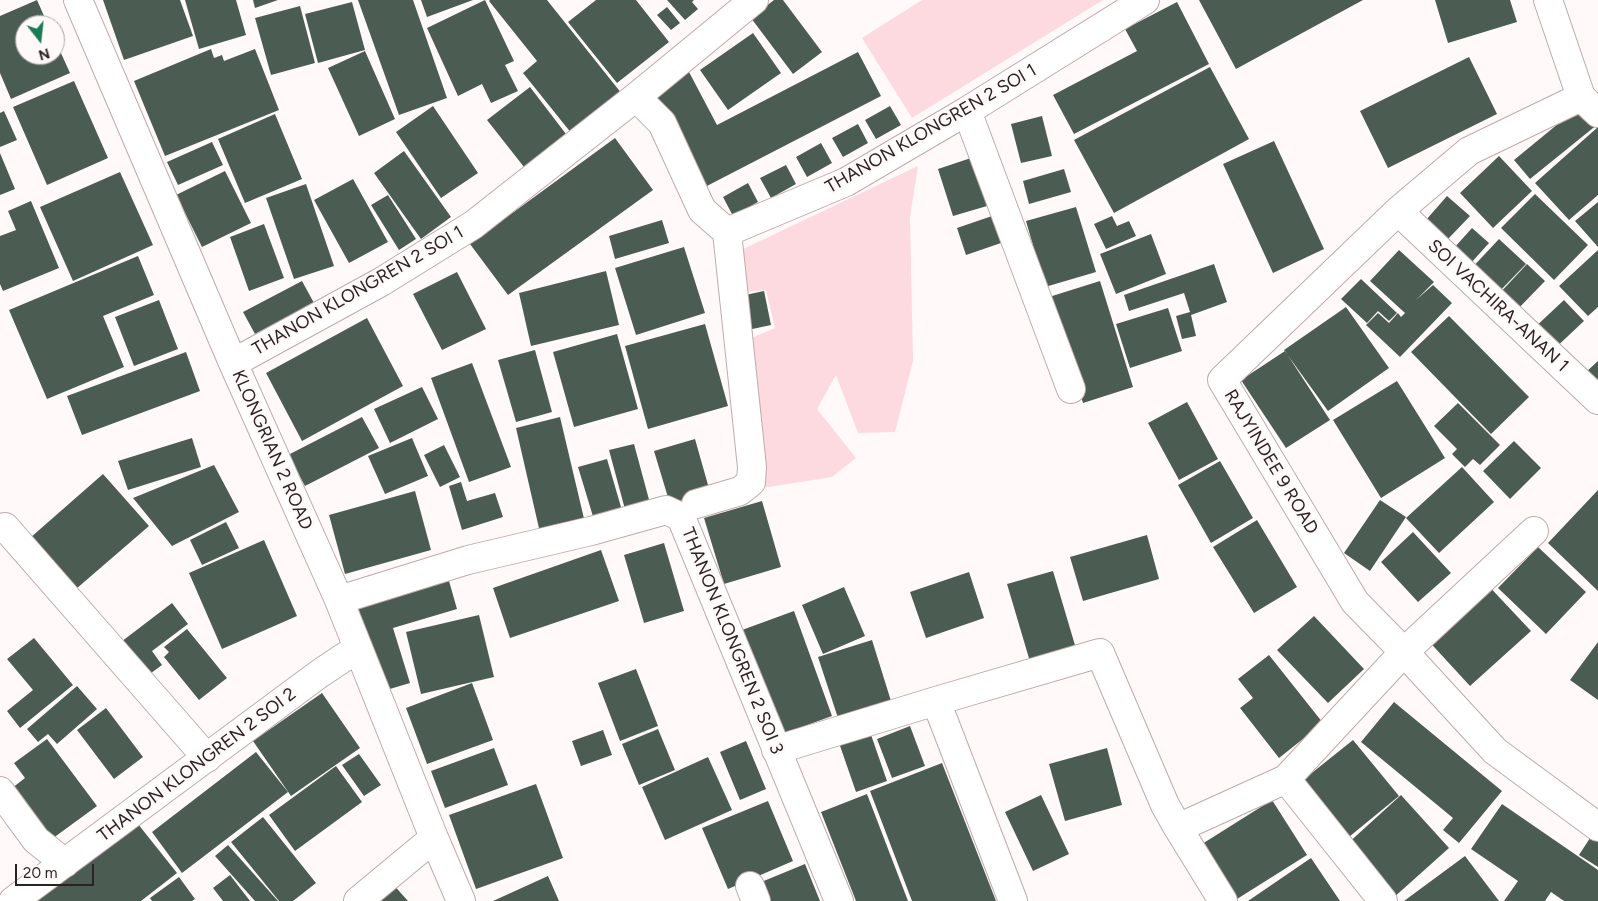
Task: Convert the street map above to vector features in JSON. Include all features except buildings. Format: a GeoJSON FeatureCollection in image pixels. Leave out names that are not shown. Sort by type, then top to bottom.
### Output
{"type":"FeatureCollection","features":[{"type":"Feature","properties":{"kind":"street","name":"KLONGRIAN 2 ROAD"},"geometry":{"type":"LineString","coordinates":[[78,0],[233,362],[339,600],[461,901]]}},
{"type":"Feature","properties":{"kind":"street","name":"THANON KLONGREN 2 SOI 1"},"geometry":{"type":"LineString","coordinates":[[233,362],[381,282],[473,225],[636,97],[754,0]]}},
{"type":"Feature","properties":{"kind":"street","name":"THANON KLONGREN 2 SOI 1"},"geometry":{"type":"LineString","coordinates":[[727,232],[846,182],[967,111],[1145,0]]}},
{"type":"Feature","properties":{"kind":"street"},"geometry":{"type":"LineString","coordinates":[[1548,0],[1590,105]]}},
{"type":"Feature","properties":{"kind":"street"},"geometry":{"type":"LineString","coordinates":[[636,97],[662,123],[702,210],[727,232],[752,466],[751,482],[740,491],[696,504]]}},
{"type":"Feature","properties":{"kind":"street","name":"RAJYINDEE 9 ROAD"},"geometry":{"type":"LineString","coordinates":[[1590,105],[1469,151],[1398,211],[1222,380],[1355,602],[1495,751],[1598,827]]}},
{"type":"Feature","properties":{"kind":"street"},"geometry":{"type":"LineString","coordinates":[[967,111],[1072,388]]}},
{"type":"Feature","properties":{"kind":"street","name":"SOI VACHIRA-ANAN 1"},"geometry":{"type":"LineString","coordinates":[[1398,211],[1598,400]]}},
{"type":"Feature","properties":{"kind":"street","name":"THANON KLONGREN 2 SOI 3"},"geometry":{"type":"LineString","coordinates":[[339,600],[468,560],[591,531],[666,510],[681,517],[839,901]]}},
{"type":"Feature","properties":{"kind":"street"},"geometry":{"type":"LineString","coordinates":[[5,527],[207,758]]}},
{"type":"Feature","properties":{"kind":"street"},"geometry":{"type":"LineString","coordinates":[[1178,828],[1286,779],[1404,652],[1534,531]]}},
{"type":"Feature","properties":{"kind":"street","name":"THANON KLONGREN 2 SOI 2"},"geometry":{"type":"LineString","coordinates":[[14,901],[319,674],[358,648]]}},
{"type":"Feature","properties":{"kind":"street"},"geometry":{"type":"LineString","coordinates":[[776,750],[936,700],[1100,653],[1165,805],[1223,901]]}},
{"type":"Feature","properties":{"kind":"street"},"geometry":{"type":"LineString","coordinates":[[936,700],[1013,901]]}},
{"type":"Feature","properties":{"kind":"street"},"geometry":{"type":"LineString","coordinates":[[1286,779],[1382,901]]}},
{"type":"Feature","properties":{"kind":"street"},"geometry":{"type":"LineString","coordinates":[[0,791],[36,840],[65,863]]}},
{"type":"Feature","properties":{"kind":"street"},"geometry":{"type":"LineString","coordinates":[[358,901],[434,838]]}},
{"type":"Feature","properties":{"kind":"shaded area"},"geometry":{"type":"Polygon","coordinates":[[[922,0],[1103,0],[912,118],[862,38],[922,0]]]}},
{"type":"Feature","properties":{"kind":"shaded area"},"geometry":{"type":"Polygon","coordinates":[[[918,166],[910,217],[913,361],[895,432],[858,433],[836,375],[817,409],[856,458],[832,477],[762,488],[749,339],[775,328],[766,290],[747,292],[741,250],[918,166]]]}}]}
